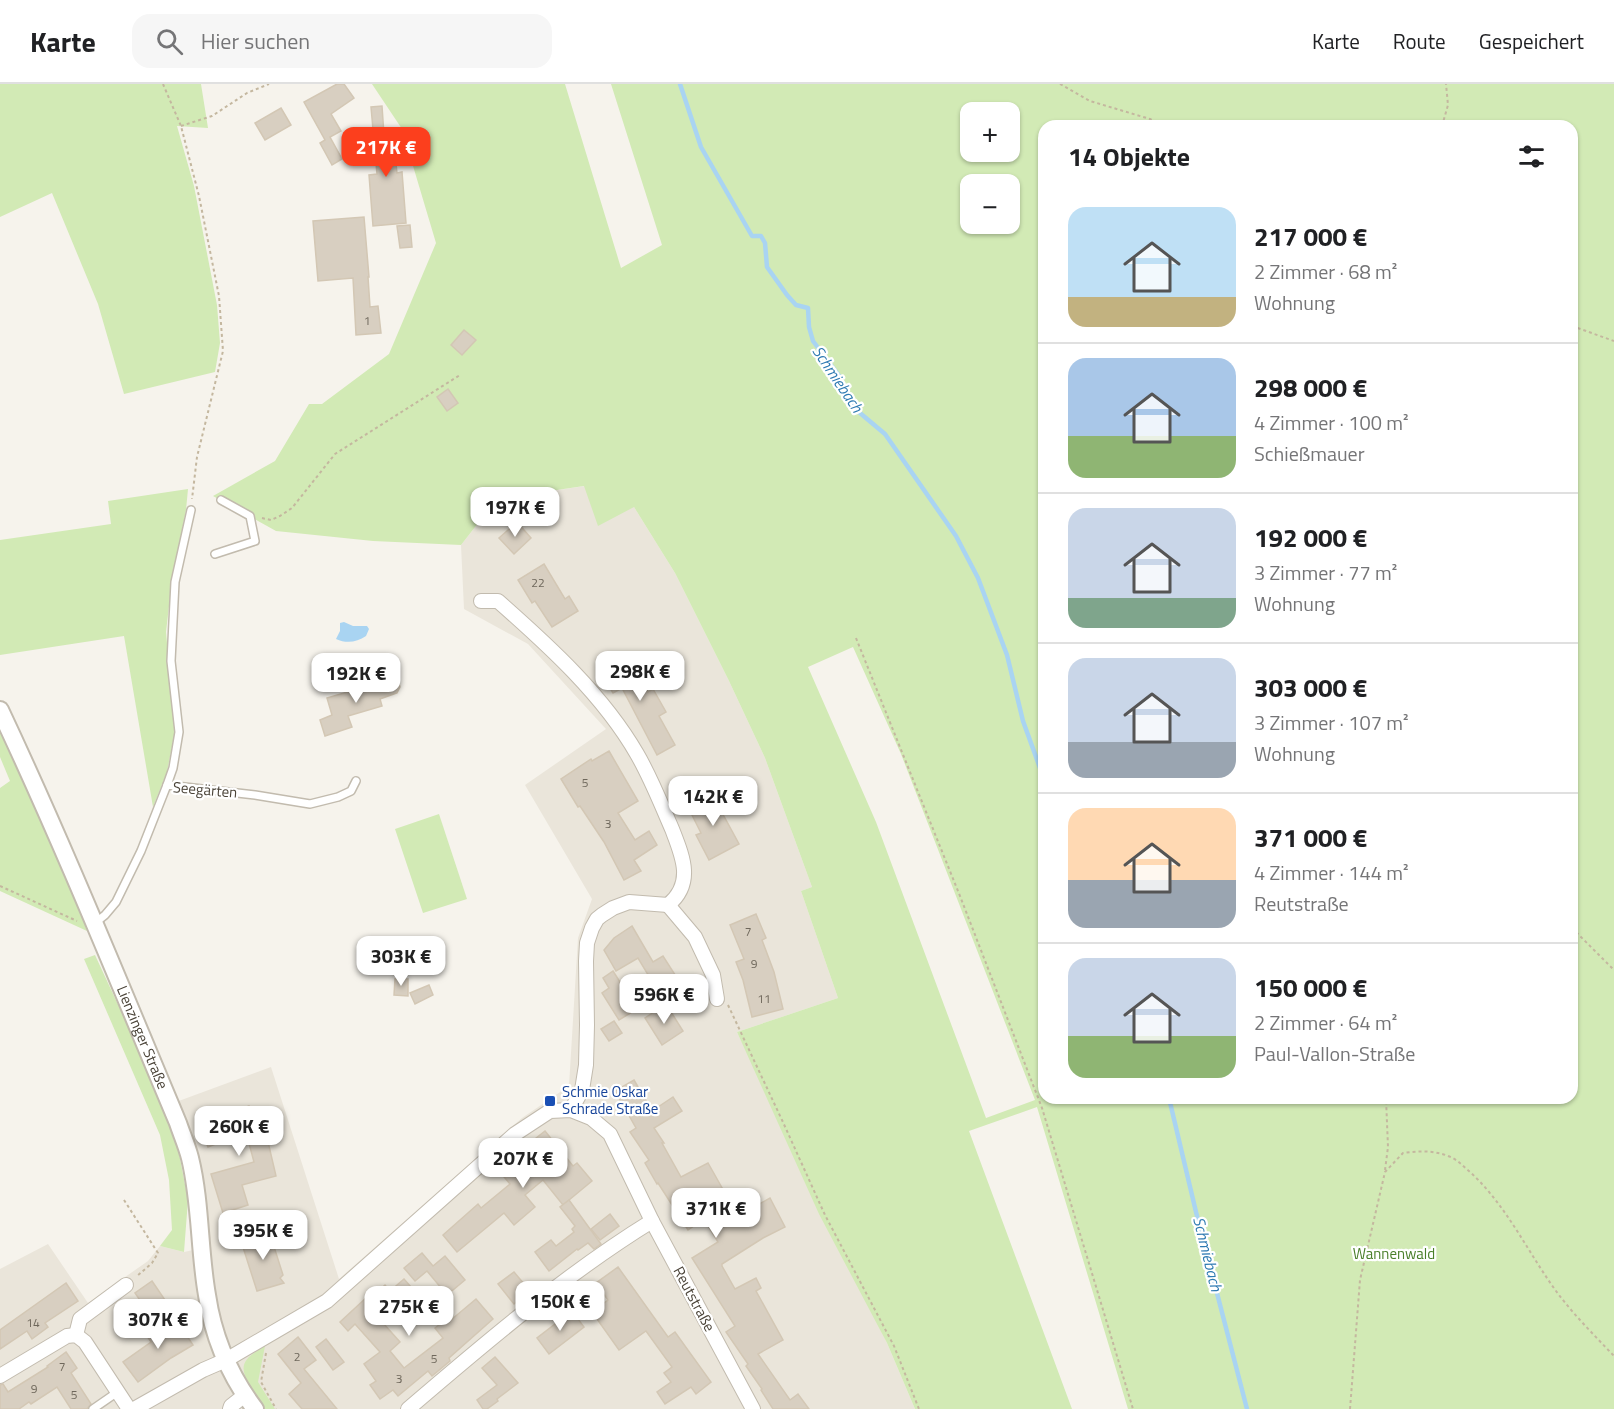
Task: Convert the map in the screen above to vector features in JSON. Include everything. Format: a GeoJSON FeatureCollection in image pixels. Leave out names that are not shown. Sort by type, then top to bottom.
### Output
{"type":"FeatureCollection","features":[{"type":"Feature","properties":{"kind":"street"},"geometry":{"type":"LineString","coordinates":[[481,601],[498,602],[537,637],[610,714],[637,753],[655,788],[682,856],[683,885],[668,905]]}},
{"type":"Feature","properties":{"kind":"street","name":"Lienzinger Straße"},"geometry":{"type":"LineString","coordinates":[[0,710],[95,923],[178,1123],[190,1157],[197,1198],[207,1296],[213,1324],[226,1360],[250,1402]]}},
{"type":"Feature","properties":{"kind":"street"},"geometry":{"type":"LineString","coordinates":[[134,1409],[203,1370],[226,1360],[327,1301],[515,1134],[550,1111],[571,1110],[582,1090],[586,1065],[587,943],[592,928],[602,915],[629,902],[668,905],[695,937],[713,975],[717,999]]}},
{"type":"Feature","properties":{"kind":"street","name":"Reutstraße"},"geometry":{"type":"LineString","coordinates":[[571,1110],[591,1118],[610,1134],[652,1221],[753,1409]]}},
{"type":"Feature","properties":{"kind":"street"},"geometry":{"type":"LineString","coordinates":[[408,1409],[463,1361],[582,1268],[652,1221]]}},
{"type":"Feature","properties":{"kind":"street"},"geometry":{"type":"LineString","coordinates":[[76,1335],[80,1319],[126,1285]]}},
{"type":"Feature","properties":{"kind":"street"},"geometry":{"type":"LineString","coordinates":[[0,1376],[67,1336],[76,1335],[85,1342],[129,1409]]}},
{"type":"Feature","properties":{"kind":"street"},"geometry":{"type":"LineString","coordinates":[[230,1409],[231,1406],[250,1402]]}},
{"type":"Feature","properties":{"kind":"lane"},"geometry":{"type":"LineString","coordinates":[[215,554],[255,541],[250,516],[221,500]]}},
{"type":"Feature","properties":{"kind":"lane"},"geometry":{"type":"LineString","coordinates":[[167,785],[173,768],[179,732],[171,661],[175,582],[191,510]]}},
{"type":"Feature","properties":{"kind":"lane","name":"Seegärten"},"geometry":{"type":"LineString","coordinates":[[95,923],[116,902],[141,851],[167,785],[310,804],[338,798],[351,790],[356,782]]}},
{"type":"Feature","properties":{"kind":"lane"},"geometry":{"type":"LineString","coordinates":[[93,1409],[119,1391]]}},
{"type":"Feature","properties":{"kind":"path"},"geometry":{"type":"LineString","coordinates":[[163,84],[181,126],[199,196],[219,296],[223,351],[197,457],[191,510]]}},
{"type":"Feature","properties":{"kind":"path"},"geometry":{"type":"LineString","coordinates":[[181,126],[212,116],[247,93],[269,84]]}},
{"type":"Feature","properties":{"kind":"path"},"geometry":{"type":"LineString","coordinates":[[1060,84],[1090,101],[1152,120]]}},
{"type":"Feature","properties":{"kind":"path"},"geometry":{"type":"LineString","coordinates":[[1444,120],[1448,105],[1446,84]]}},
{"type":"Feature","properties":{"kind":"path"},"geometry":{"type":"LineString","coordinates":[[1578,328],[1614,341]]}},
{"type":"Feature","properties":{"kind":"path"},"geometry":{"type":"LineString","coordinates":[[250,516],[271,520],[292,508],[335,454],[460,375]]}},
{"type":"Feature","properties":{"kind":"path"},"geometry":{"type":"LineString","coordinates":[[856,638],[1038,1098]]}},
{"type":"Feature","properties":{"kind":"path"},"geometry":{"type":"LineString","coordinates":[[0,886],[84,924],[95,923]]}},
{"type":"Feature","properties":{"kind":"path"},"geometry":{"type":"LineString","coordinates":[[1578,934],[1614,970]]}},
{"type":"Feature","properties":{"kind":"path"},"geometry":{"type":"LineString","coordinates":[[717,999],[725,1000],[825,1215],[894,1346],[920,1409]]}},
{"type":"Feature","properties":{"kind":"path"},"geometry":{"type":"LineString","coordinates":[[1040,1104],[1133,1409]]}},
{"type":"Feature","properties":{"kind":"path"},"geometry":{"type":"LineString","coordinates":[[1350,1409],[1360,1280],[1385,1172],[1388,1147],[1386,1104]]}},
{"type":"Feature","properties":{"kind":"path"},"geometry":{"type":"LineString","coordinates":[[1385,1172],[1403,1153],[1424,1151],[1449,1156],[1459,1162],[1493,1196],[1515,1226],[1554,1289],[1614,1356]]}},
{"type":"Feature","properties":{"kind":"path"},"geometry":{"type":"LineString","coordinates":[[124,1200],[158,1253],[152,1263],[126,1285]]}},
{"type":"Feature","properties":{"kind":"path"},"geometry":{"type":"LineString","coordinates":[[265,1337],[268,1343],[261,1382],[276,1409]]}},
{"type":"Feature","properties":{"kind":"shaded area"},"geometry":{"type":"Polygon","coordinates":[[[585,486],[634,507],[675,573],[765,758],[812,887],[801,891],[838,998],[737,1032],[887,1343],[915,1409],[0,1409],[0,1269],[48,1244],[88,1303],[148,1261],[160,1246],[184,1252],[207,1247],[176,1102],[271,1067],[339,1279],[522,1118],[569,1086],[578,938],[592,899],[525,785],[606,729],[528,644],[464,609],[461,545],[497,499],[585,486]]]}},
{"type":"Feature","properties":{"kind":"green space"},"geometry":{"type":"Polygon","coordinates":[[[0,84],[201,84],[208,128],[177,126],[194,186],[217,305],[220,343],[215,372],[124,394],[98,304],[52,193],[0,217],[0,84]]]}},
{"type":"Feature","properties":{"kind":"green space","name":"Wannenwald"},"geometry":{"type":"Polygon","coordinates":[[[372,84],[565,84],[621,268],[662,245],[611,84],[1614,84],[1614,1409],[1128,1409],[1037,1107],[969,1131],[1072,1409],[915,1409],[887,1343],[819,1214],[737,1032],[838,998],[801,891],[812,887],[765,758],[675,573],[634,507],[598,526],[584,486],[497,499],[461,545],[373,541],[276,531],[213,496],[275,461],[309,404],[322,404],[389,354],[436,243],[402,129],[372,84]],[[853,647],[808,667],[876,822],[986,1118],[1035,1100],[901,754],[853,647]]]}},
{"type":"Feature","properties":{"kind":"green space"},"geometry":{"type":"Polygon","coordinates":[[[188,489],[172,580],[166,632],[175,731],[167,772],[153,807],[124,636],[0,655],[0,540],[111,524],[108,501],[188,489]]]}},
{"type":"Feature","properties":{"kind":"green space"},"geometry":{"type":"Polygon","coordinates":[[[0,727],[87,931],[0,891],[0,788],[10,781],[0,757],[0,727]]]}},
{"type":"Feature","properties":{"kind":"green space"},"geometry":{"type":"Polygon","coordinates":[[[439,814],[467,899],[423,913],[395,829],[439,814]]]}},
{"type":"Feature","properties":{"kind":"green space"},"geometry":{"type":"Polygon","coordinates":[[[95,955],[134,1039],[177,1143],[188,1200],[184,1252],[160,1246],[172,1230],[169,1180],[160,1135],[84,959],[95,955]]]}},
{"type":"Feature","properties":{"kind":"green space"},"geometry":{"type":"Polygon","coordinates":[[[265,1346],[258,1382],[275,1409],[265,1409],[245,1377],[244,1371],[248,1358],[265,1346]]]}},
{"type":"Feature","properties":{"kind":"water"},"geometry":{"type":"Polygon","coordinates":[[[344,622],[353,626],[367,626],[369,629],[366,636],[352,642],[336,639],[340,631],[340,623],[344,622]]]}},
{"type":"Feature","properties":{"kind":"building"},"geometry":{"type":"Polygon","coordinates":[[[337,84],[344,84],[354,98],[331,114],[341,131],[330,137],[342,159],[332,165],[320,143],[325,140],[304,102],[337,84]]]}},
{"type":"Feature","properties":{"kind":"building"},"geometry":{"type":"Polygon","coordinates":[[[382,106],[384,135],[393,135],[397,173],[402,172],[406,223],[373,226],[369,175],[377,174],[371,107],[382,106]]]}},
{"type":"Feature","properties":{"kind":"building"},"geometry":{"type":"Polygon","coordinates":[[[281,108],[291,125],[265,140],[255,123],[281,108]]]}},
{"type":"Feature","properties":{"kind":"building"},"geometry":{"type":"Polygon","coordinates":[[[364,217],[370,307],[378,306],[381,333],[356,335],[353,278],[318,281],[313,221],[364,217]]]}},
{"type":"Feature","properties":{"kind":"building"},"geometry":{"type":"Polygon","coordinates":[[[410,225],[412,247],[400,248],[397,226],[410,225]]]}},
{"type":"Feature","properties":{"kind":"building"},"geometry":{"type":"Polygon","coordinates":[[[464,330],[476,340],[462,355],[451,345],[464,330]]]}},
{"type":"Feature","properties":{"kind":"building"},"geometry":{"type":"Polygon","coordinates":[[[448,389],[458,403],[447,411],[437,397],[448,389]]]}},
{"type":"Feature","properties":{"kind":"building"},"geometry":{"type":"Polygon","coordinates":[[[517,522],[531,538],[514,554],[499,538],[517,522]]]}},
{"type":"Feature","properties":{"kind":"building"},"geometry":{"type":"Polygon","coordinates":[[[544,564],[565,599],[569,596],[578,611],[552,627],[535,601],[532,603],[518,580],[544,564]]]}},
{"type":"Feature","properties":{"kind":"building"},"geometry":{"type":"Polygon","coordinates":[[[627,656],[648,692],[653,689],[666,712],[659,716],[675,745],[657,755],[622,688],[613,693],[600,672],[627,656]]]}},
{"type":"Feature","properties":{"kind":"building"},"geometry":{"type":"Polygon","coordinates":[[[388,678],[398,681],[400,687],[397,693],[380,699],[382,706],[348,716],[352,727],[325,736],[320,720],[332,715],[327,698],[385,681],[388,678]]]}},
{"type":"Feature","properties":{"kind":"building"},"geometry":{"type":"Polygon","coordinates":[[[609,751],[638,801],[618,813],[635,840],[649,831],[657,845],[634,860],[641,871],[624,880],[604,842],[561,779],[591,759],[592,761],[609,751]]]}},
{"type":"Feature","properties":{"kind":"building"},"geometry":{"type":"Polygon","coordinates":[[[717,793],[723,806],[719,807],[739,844],[709,860],[696,835],[701,833],[688,807],[717,793]]]}},
{"type":"Feature","properties":{"kind":"building"},"geometry":{"type":"Polygon","coordinates":[[[756,914],[766,938],[762,940],[774,972],[783,1009],[752,1017],[736,962],[744,959],[730,925],[756,914]]]}},
{"type":"Feature","properties":{"kind":"building"},"geometry":{"type":"Polygon","coordinates":[[[632,926],[653,962],[663,956],[679,981],[659,993],[638,958],[616,971],[604,950],[614,938],[632,926]]]}},
{"type":"Feature","properties":{"kind":"building"},"geometry":{"type":"Polygon","coordinates":[[[613,971],[637,1009],[619,1020],[602,993],[609,988],[603,978],[613,971]]]}},
{"type":"Feature","properties":{"kind":"building"},"geometry":{"type":"Polygon","coordinates":[[[395,979],[408,979],[408,996],[394,995],[395,979]]]}},
{"type":"Feature","properties":{"kind":"building"},"geometry":{"type":"Polygon","coordinates":[[[429,985],[433,995],[415,1004],[410,993],[429,985]]]}},
{"type":"Feature","properties":{"kind":"building"},"geometry":{"type":"Polygon","coordinates":[[[666,1004],[683,1031],[662,1045],[645,1018],[666,1004]]]}},
{"type":"Feature","properties":{"kind":"building"},"geometry":{"type":"Polygon","coordinates":[[[614,1021],[622,1033],[609,1041],[601,1029],[614,1021]]]}},
{"type":"Feature","properties":{"kind":"building"},"geometry":{"type":"Polygon","coordinates":[[[634,1080],[652,1111],[673,1097],[682,1111],[654,1128],[681,1177],[708,1163],[738,1216],[770,1198],[785,1227],[763,1238],[722,1266],[735,1289],[756,1278],[761,1288],[756,1291],[783,1340],[758,1354],[790,1400],[798,1394],[809,1409],[773,1409],[746,1366],[748,1364],[726,1332],[735,1326],[692,1258],[718,1242],[704,1219],[688,1230],[645,1163],[649,1160],[630,1132],[636,1128],[615,1091],[634,1080]]]}},
{"type":"Feature","properties":{"kind":"building"},"geometry":{"type":"Polygon","coordinates":[[[249,1106],[259,1131],[265,1129],[276,1176],[242,1185],[248,1205],[223,1213],[211,1174],[254,1162],[246,1132],[208,1147],[199,1125],[249,1106]]]}},
{"type":"Feature","properties":{"kind":"building"},"geometry":{"type":"Polygon","coordinates":[[[545,1131],[573,1166],[577,1163],[592,1181],[563,1205],[543,1180],[525,1195],[535,1207],[514,1225],[504,1213],[457,1252],[443,1235],[478,1204],[481,1208],[510,1184],[500,1172],[524,1152],[521,1150],[545,1131]]]}},
{"type":"Feature","properties":{"kind":"building"},"geometry":{"type":"Polygon","coordinates":[[[569,1200],[601,1244],[594,1249],[588,1243],[549,1271],[535,1252],[551,1240],[556,1246],[574,1232],[572,1229],[575,1226],[560,1207],[569,1200]]]}},
{"type":"Feature","properties":{"kind":"building"},"geometry":{"type":"Polygon","coordinates":[[[610,1214],[619,1226],[600,1240],[591,1229],[610,1214]]]}},
{"type":"Feature","properties":{"kind":"building"},"geometry":{"type":"Polygon","coordinates":[[[269,1231],[283,1275],[280,1278],[284,1283],[257,1291],[241,1241],[269,1231]]]}},
{"type":"Feature","properties":{"kind":"building"},"geometry":{"type":"Polygon","coordinates":[[[422,1253],[433,1266],[445,1256],[465,1280],[447,1295],[427,1271],[415,1281],[404,1268],[422,1253]]]}},
{"type":"Feature","properties":{"kind":"building"},"geometry":{"type":"Polygon","coordinates":[[[618,1267],[668,1337],[675,1332],[711,1382],[696,1394],[691,1387],[665,1404],[657,1392],[671,1382],[664,1373],[672,1367],[646,1331],[619,1350],[592,1312],[608,1300],[596,1283],[618,1267]]]}},
{"type":"Feature","properties":{"kind":"building"},"geometry":{"type":"Polygon","coordinates":[[[514,1272],[530,1291],[514,1304],[498,1284],[514,1272]]]}},
{"type":"Feature","properties":{"kind":"building"},"geometry":{"type":"Polygon","coordinates":[[[404,1279],[423,1301],[406,1315],[400,1308],[383,1323],[400,1342],[390,1351],[404,1368],[443,1338],[435,1328],[449,1317],[451,1320],[476,1299],[493,1319],[432,1376],[428,1371],[398,1396],[393,1390],[380,1399],[370,1385],[376,1381],[364,1364],[380,1352],[355,1324],[348,1331],[340,1322],[367,1297],[369,1299],[385,1285],[390,1291],[404,1279]]]}},
{"type":"Feature","properties":{"kind":"building"},"geometry":{"type":"Polygon","coordinates":[[[152,1281],[165,1300],[148,1312],[135,1293],[152,1281]]]}},
{"type":"Feature","properties":{"kind":"building"},"geometry":{"type":"Polygon","coordinates":[[[66,1283],[78,1301],[45,1323],[48,1327],[32,1339],[27,1331],[0,1349],[0,1330],[66,1283]]]}},
{"type":"Feature","properties":{"kind":"building"},"geometry":{"type":"Polygon","coordinates":[[[572,1311],[584,1327],[549,1354],[537,1338],[572,1311]]]}},
{"type":"Feature","properties":{"kind":"building"},"geometry":{"type":"Polygon","coordinates":[[[177,1321],[193,1345],[138,1382],[123,1362],[151,1342],[145,1333],[155,1326],[159,1333],[177,1321]]]}},
{"type":"Feature","properties":{"kind":"building"},"geometry":{"type":"Polygon","coordinates":[[[298,1337],[316,1360],[304,1369],[337,1409],[302,1409],[289,1394],[301,1383],[278,1354],[298,1337]]]}},
{"type":"Feature","properties":{"kind":"building"},"geometry":{"type":"Polygon","coordinates":[[[326,1339],[344,1362],[333,1370],[316,1347],[326,1339]]]}},
{"type":"Feature","properties":{"kind":"building"},"geometry":{"type":"Polygon","coordinates":[[[66,1352],[77,1368],[71,1373],[91,1404],[87,1409],[71,1409],[57,1387],[19,1409],[0,1409],[0,1385],[3,1384],[8,1392],[48,1367],[66,1352]]]}},
{"type":"Feature","properties":{"kind":"building"},"geometry":{"type":"Polygon","coordinates":[[[495,1357],[518,1383],[497,1399],[498,1401],[487,1409],[483,1409],[477,1400],[497,1385],[482,1368],[495,1357]]]}},
{"type":"Feature","properties":{"kind":"waterway","name":"Schmiebach"},"geometry":{"type":"LineString","coordinates":[[680,84],[701,147],[752,236],[761,236],[765,243],[767,267],[796,305],[808,308],[809,327],[813,341],[840,377],[854,408],[885,434],[956,536],[978,578],[1007,655],[1023,721],[1038,762]]}},
{"type":"Feature","properties":{"kind":"waterway","name":"Schmiebach"},"geometry":{"type":"LineString","coordinates":[[1170,1104],[1247,1409]]}},
{"type":"Feature","properties":{"kind":"place","name":"Schmie Oskar Schrade Straße"},"geometry":{"type":"Point","coordinates":[550,1101]}}]}
